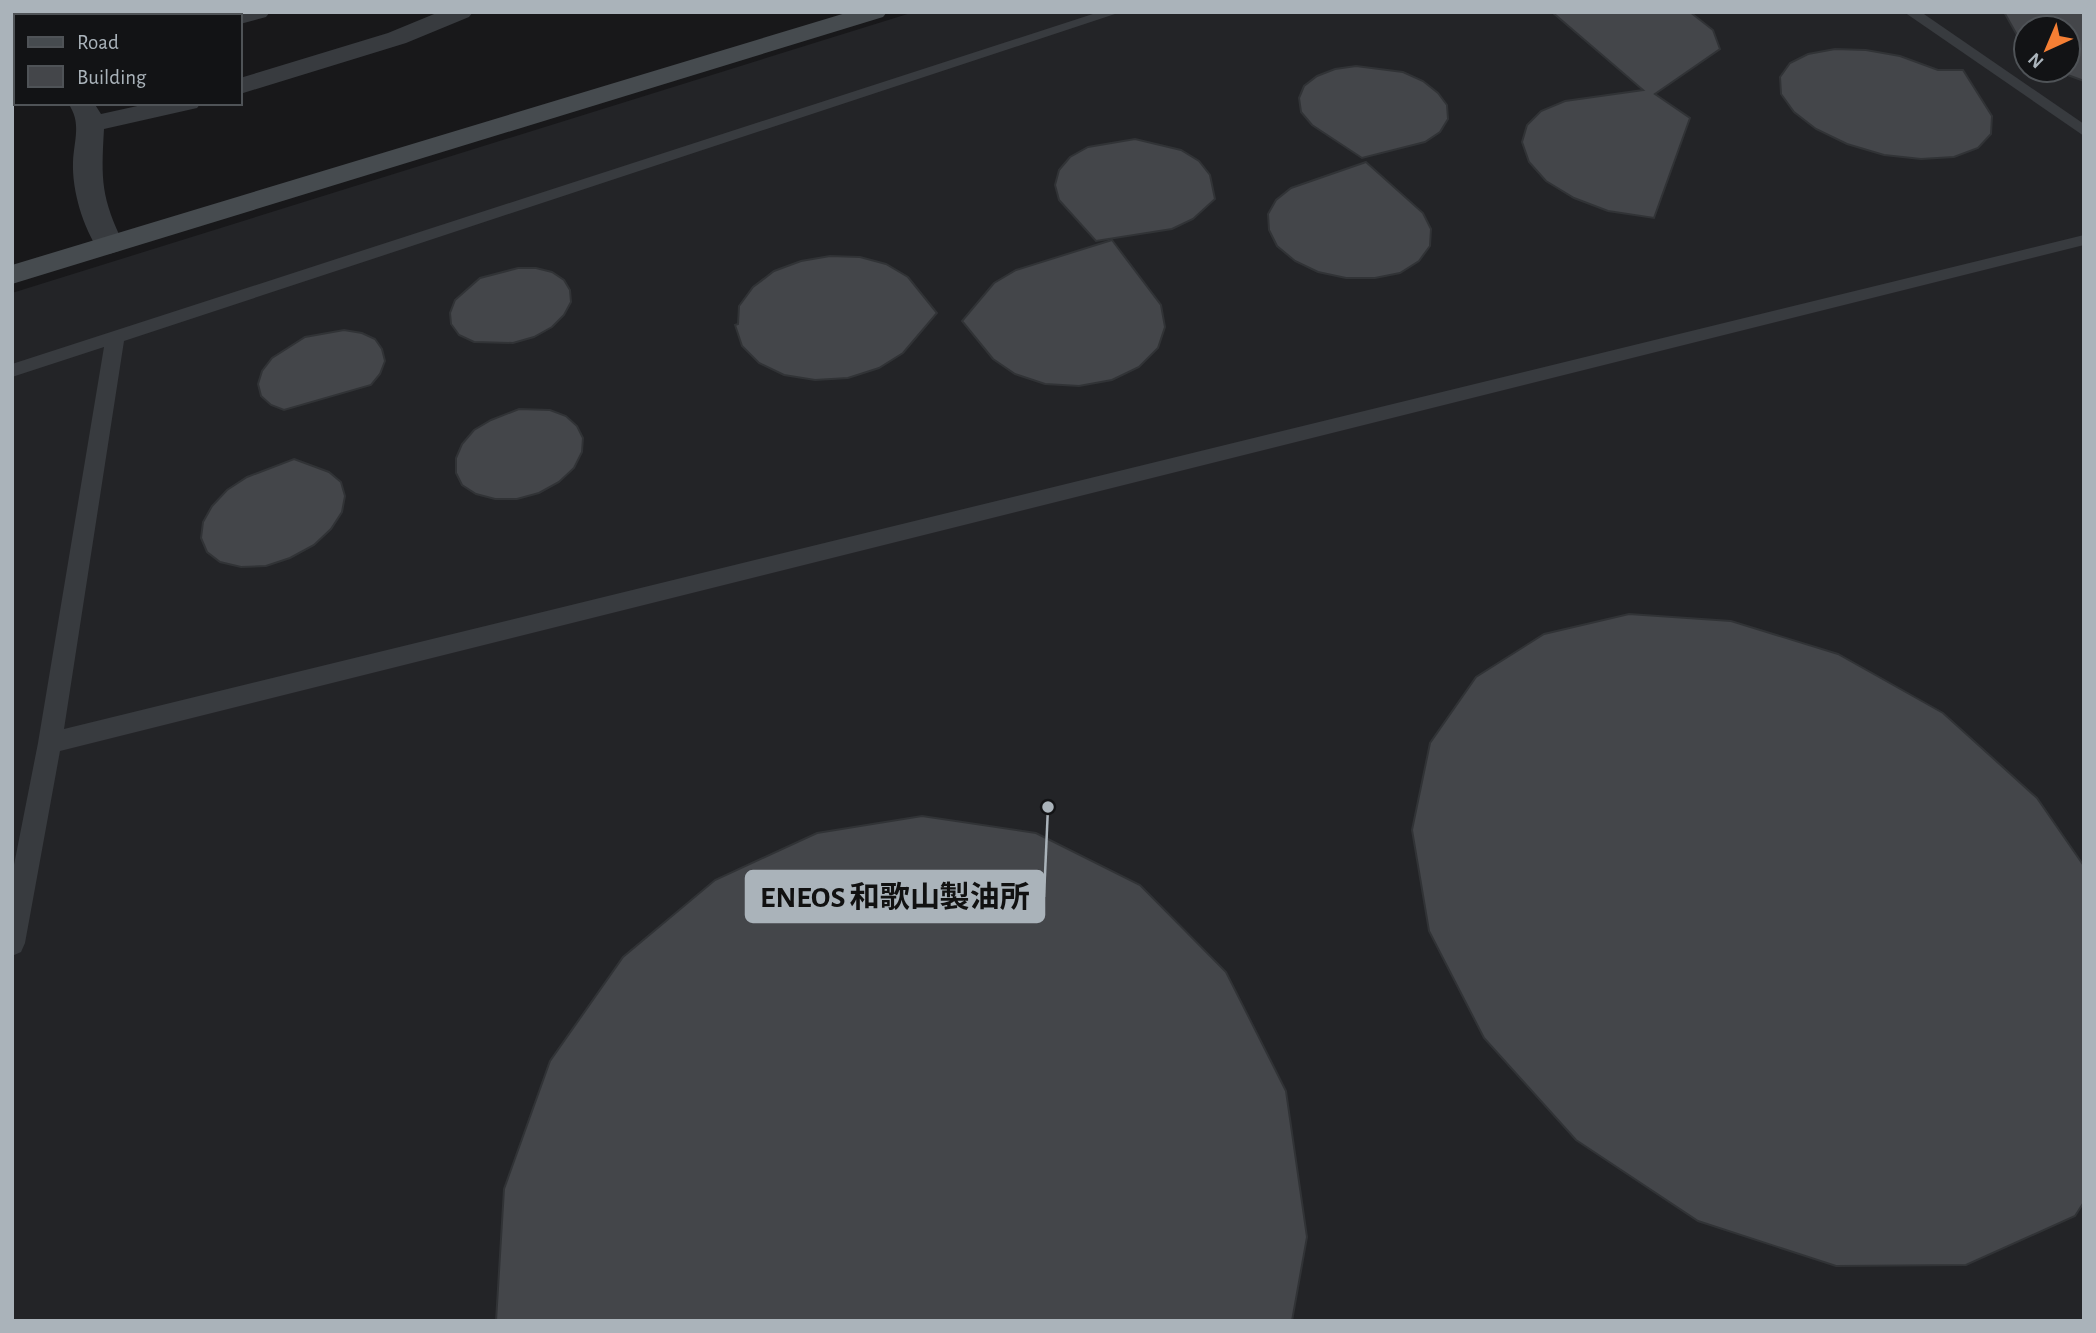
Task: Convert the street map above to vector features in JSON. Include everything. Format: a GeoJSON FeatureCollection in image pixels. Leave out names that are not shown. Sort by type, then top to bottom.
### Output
{"type":"FeatureCollection","features":[{"type":"Feature","properties":{"kind":"street"},"geometry":{"type":"LineString","coordinates":[[242,85],[397,38],[461,12]]}},
{"type":"Feature","properties":{"kind":"street"},"geometry":{"type":"LineString","coordinates":[[12,275],[875,12]]}},
{"type":"Feature","properties":{"kind":"street"},"geometry":{"type":"LineString","coordinates":[[109,245],[94,211],[87,172],[87,114],[170,105]]}},
{"type":"Feature","properties":{"kind":"lane"},"geometry":{"type":"LineString","coordinates":[[12,371],[873,88],[1114,12]]}},
{"type":"Feature","properties":{"kind":"lane"},"geometry":{"type":"LineString","coordinates":[[1912,12],[2084,131]]}},
{"type":"Feature","properties":{"kind":"lane"},"geometry":{"type":"LineString","coordinates":[[50,743],[2084,240]]}},
{"type":"Feature","properties":{"kind":"lane"},"geometry":{"type":"LineString","coordinates":[[12,943],[50,743],[115,337]]}},
{"type":"Feature","properties":{"kind":"shaded area"},"geometry":{"type":"Polygon","coordinates":[[[914,12],[2084,12],[2084,1321],[12,1321],[12,293],[914,12]]]}},
{"type":"Feature","properties":{"kind":"building"},"geometry":{"type":"Polygon","coordinates":[[[1552,12],[1690,12],[1713,30],[1720,49],[1655,94],[1690,118],[1654,218],[1608,211],[1574,198],[1546,181],[1529,162],[1522,142],[1527,125],[1541,111],[1565,101],[1643,90],[1552,12]]]}},
{"type":"Feature","properties":{"kind":"building"},"geometry":{"type":"Polygon","coordinates":[[[2004,12],[2084,12],[2084,81],[2082,14],[2012,14],[2012,26],[2004,12]]]}},
{"type":"Feature","properties":{"kind":"building"},"geometry":{"type":"Polygon","coordinates":[[[1835,49],[1866,50],[1900,56],[1938,70],[1963,70],[1992,116],[1991,134],[1978,148],[1954,157],[1921,159],[1884,155],[1847,144],[1816,129],[1794,112],[1781,94],[1780,77],[1790,63],[1808,54],[1835,49]]]}},
{"type":"Feature","properties":{"kind":"building"},"geometry":{"type":"Polygon","coordinates":[[[1356,66],[1403,72],[1423,81],[1438,93],[1447,105],[1448,119],[1440,132],[1425,142],[1362,158],[1312,125],[1301,112],[1299,98],[1304,86],[1317,76],[1335,69],[1356,66]]]}},
{"type":"Feature","properties":{"kind":"building"},"geometry":{"type":"Polygon","coordinates":[[[1135,139],[1181,150],[1199,161],[1210,175],[1215,199],[1193,219],[1172,229],[1096,241],[1059,200],[1055,185],[1059,170],[1070,157],[1088,147],[1135,139]]]}},
{"type":"Feature","properties":{"kind":"building"},"geometry":{"type":"Polygon","coordinates":[[[1366,162],[1423,213],[1431,229],[1430,246],[1419,261],[1400,273],[1375,278],[1346,278],[1318,272],[1295,261],[1277,246],[1269,230],[1268,214],[1276,200],[1291,188],[1366,162]]]}},
{"type":"Feature","properties":{"kind":"building"},"geometry":{"type":"Polygon","coordinates":[[[1112,240],[1161,305],[1165,327],[1158,348],[1139,367],[1112,380],[1079,386],[1045,384],[1015,374],[993,359],[962,321],[994,283],[1016,270],[1112,240]]]}},
{"type":"Feature","properties":{"kind":"building"},"geometry":{"type":"Polygon","coordinates":[[[830,256],[860,257],[886,264],[908,277],[937,313],[903,353],[879,368],[848,378],[815,380],[784,375],[759,363],[742,346],[735,325],[738,324],[739,306],[753,287],[774,271],[801,261],[830,256]]]}},
{"type":"Feature","properties":{"kind":"building"},"geometry":{"type":"Polygon","coordinates":[[[518,268],[536,268],[552,272],[564,280],[570,290],[571,302],[564,315],[552,327],[534,337],[513,343],[474,342],[459,335],[451,324],[450,313],[455,300],[480,278],[518,268]]]}},
{"type":"Feature","properties":{"kind":"building"},"geometry":{"type":"Polygon","coordinates":[[[344,330],[362,333],[375,339],[382,349],[385,361],[380,374],[371,385],[284,410],[271,405],[261,396],[258,384],[262,371],[272,358],[305,337],[344,330]]]}},
{"type":"Feature","properties":{"kind":"building"},"geometry":{"type":"Polygon","coordinates":[[[519,409],[550,410],[566,416],[577,426],[583,438],[582,452],[574,468],[559,482],[539,493],[517,499],[495,499],[476,494],[462,485],[456,473],[456,458],[462,444],[474,430],[519,409]]]}},
{"type":"Feature","properties":{"kind":"building"},"geometry":{"type":"Polygon","coordinates":[[[294,459],[329,472],[341,482],[345,496],[342,512],[331,529],[314,545],[290,558],[266,566],[241,567],[220,562],[207,552],[201,538],[203,522],[212,506],[227,490],[247,477],[294,459]]]}},
{"type":"Feature","properties":{"kind":"building"},"geometry":{"type":"Polygon","coordinates":[[[1629,614],[1731,621],[1838,654],[1943,713],[2037,798],[2084,866],[2084,1202],[2075,1216],[1966,1265],[1836,1266],[1698,1221],[1576,1140],[1484,1038],[1429,931],[1412,830],[1430,743],[1476,677],[1544,634],[1629,614]]]}},
{"type":"Feature","properties":{"kind":"building"},"geometry":{"type":"Polygon","coordinates":[[[922,816],[1036,833],[1140,885],[1226,972],[1286,1091],[1307,1237],[1292,1321],[496,1321],[504,1189],[550,1061],[623,957],[715,880],[817,833],[922,816]]]}},
{"type":"Feature","properties":{"kind":"place","name":"ENEOS 和歌山製油所"},"geometry":{"type":"Point","coordinates":[1048,807]}}]}
